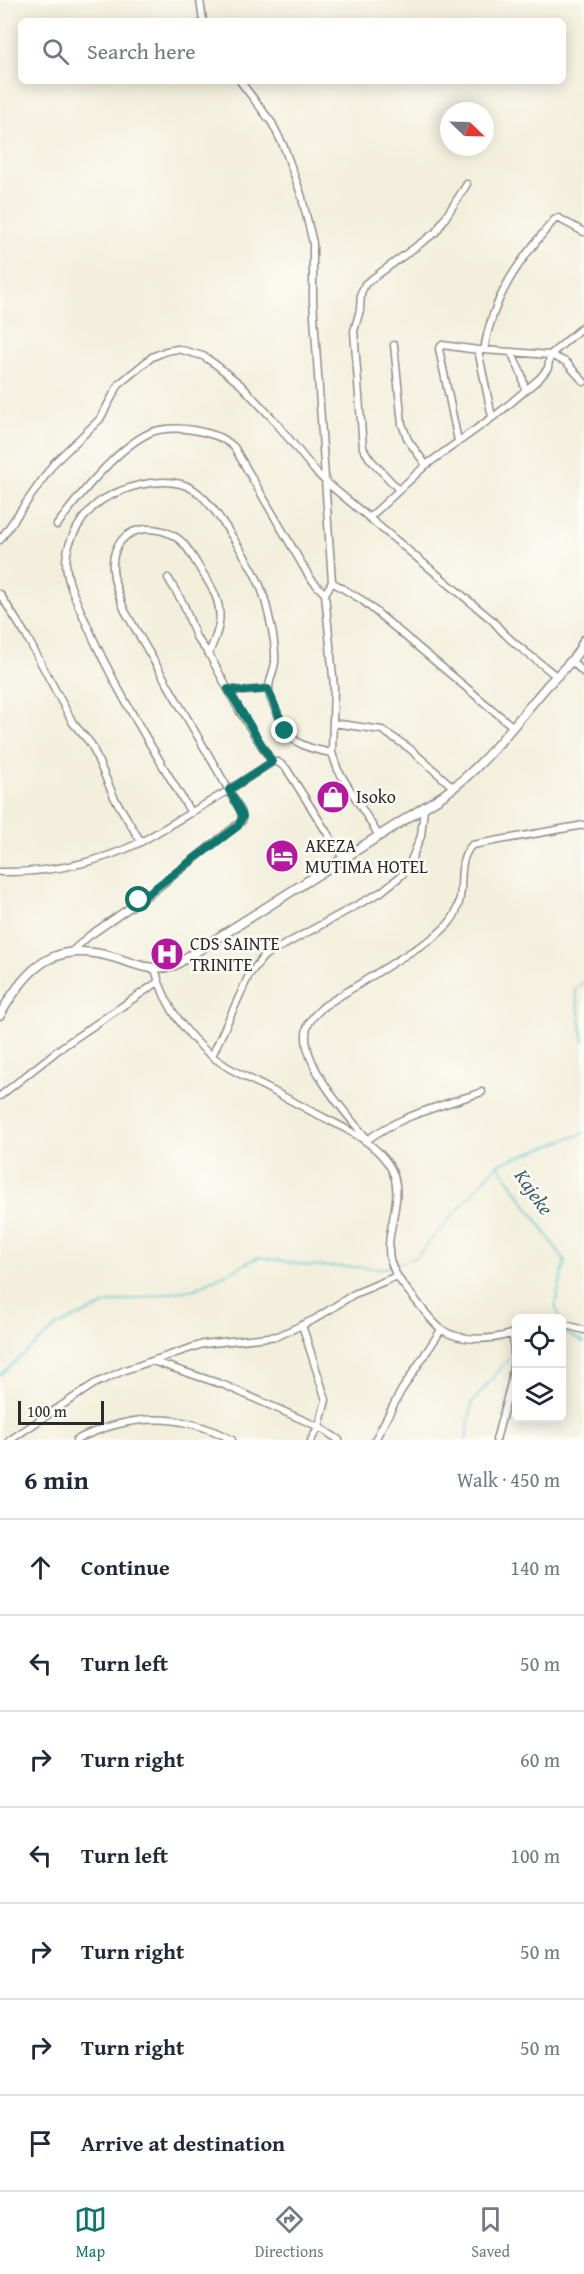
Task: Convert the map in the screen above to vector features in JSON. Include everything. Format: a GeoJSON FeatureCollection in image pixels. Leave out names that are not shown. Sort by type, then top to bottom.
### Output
{"type":"FeatureCollection","features":[{"type":"Feature","properties":{"kind":"main road"},"geometry":{"type":"LineString","coordinates":[[0,1015],[24,977],[49,958],[69,953],[98,953],[154,969],[175,965],[424,808],[454,788],[482,763],[571,660],[584,640]]}},
{"type":"Feature","properties":{"kind":"street"},"geometry":{"type":"LineString","coordinates":[[200,0],[203,18]]}},
{"type":"Feature","properties":{"kind":"street"},"geometry":{"type":"LineString","coordinates":[[242,84],[272,123],[284,147],[294,170],[313,243],[313,301],[332,582],[325,594]]}},
{"type":"Feature","properties":{"kind":"street"},"geometry":{"type":"LineString","coordinates":[[398,489],[370,459],[363,447],[354,331],[360,310],[361,293],[365,284],[436,232],[467,184]]}},
{"type":"Feature","properties":{"kind":"street"},"geometry":{"type":"LineString","coordinates":[[492,417],[481,350],[497,301],[520,261],[558,218],[584,232]]}},
{"type":"Feature","properties":{"kind":"street"},"geometry":{"type":"LineString","coordinates":[[369,518],[426,465],[525,391],[546,371],[550,355],[584,326]]}},
{"type":"Feature","properties":{"kind":"street"},"geometry":{"type":"LineString","coordinates":[[394,345],[402,424],[408,440],[426,465]]}},
{"type":"Feature","properties":{"kind":"street"},"geometry":{"type":"LineString","coordinates":[[458,441],[439,349],[442,345],[550,355],[563,359],[584,382]]}},
{"type":"Feature","properties":{"kind":"street"},"geometry":{"type":"LineString","coordinates":[[0,540],[54,463],[100,419],[119,384],[153,357],[178,349],[203,356],[240,384],[326,482],[492,620],[511,642],[536,658],[556,676]]}},
{"type":"Feature","properties":{"kind":"street"},"geometry":{"type":"LineString","coordinates":[[511,352],[522,375],[525,391]]}},
{"type":"Feature","properties":{"kind":"street"},"geometry":{"type":"LineString","coordinates":[[57,525],[92,483],[138,439],[153,432],[185,429],[215,435],[225,439],[234,447],[310,578],[325,594],[333,664],[332,753],[338,770],[379,836]]}},
{"type":"Feature","properties":{"kind":"street"},"geometry":{"type":"LineString","coordinates":[[191,813],[102,659],[74,595],[67,570],[67,554],[73,536],[94,507],[112,495],[129,488],[160,483],[183,485],[206,500],[253,572],[267,605],[275,653],[268,689],[285,731],[302,747],[332,753]]}},
{"type":"Feature","properties":{"kind":"street"},"geometry":{"type":"LineString","coordinates":[[69,953],[238,826],[243,816],[125,611],[114,577],[113,562],[120,541],[128,534],[150,528],[173,535],[183,543],[217,597],[219,624],[209,654]]}},
{"type":"Feature","properties":{"kind":"street"},"geometry":{"type":"LineString","coordinates":[[168,578],[184,605],[196,637],[209,654],[272,762]]}},
{"type":"Feature","properties":{"kind":"street"},"geometry":{"type":"LineString","coordinates":[[332,582],[362,600],[512,726]]}},
{"type":"Feature","properties":{"kind":"street"},"geometry":{"type":"LineString","coordinates":[[0,594],[27,637],[73,723],[91,744],[114,797],[141,842]]}},
{"type":"Feature","properties":{"kind":"street"},"geometry":{"type":"LineString","coordinates":[[571,660],[584,672]]}},
{"type":"Feature","properties":{"kind":"street"},"geometry":{"type":"LineString","coordinates":[[228,689],[243,691],[268,689]]}},
{"type":"Feature","properties":{"kind":"street"},"geometry":{"type":"LineString","coordinates":[[333,723],[382,730],[409,748],[454,788]]}},
{"type":"Feature","properties":{"kind":"street"},"geometry":{"type":"LineString","coordinates":[[0,872],[50,871],[95,862],[141,842],[272,762],[278,762],[286,768],[343,858]]}},
{"type":"Feature","properties":{"kind":"street"},"geometry":{"type":"LineString","coordinates":[[212,1056],[249,975],[264,956],[381,892],[402,875],[410,863],[421,836],[424,808]]}},
{"type":"Feature","properties":{"kind":"street"},"geometry":{"type":"LineString","coordinates":[[512,1334],[492,1338],[469,1338],[441,1329],[397,1276],[390,1259],[389,1248],[396,1204],[394,1177],[389,1166],[367,1141],[327,1085],[312,1061],[306,1038],[308,1026],[314,1015],[324,1006],[433,938],[448,924],[457,910],[460,899],[462,861],[472,846],[584,825]]}},
{"type":"Feature","properties":{"kind":"street"},"geometry":{"type":"LineString","coordinates":[[154,969],[158,982],[179,1020],[212,1056],[230,1068],[367,1141]]}},
{"type":"Feature","properties":{"kind":"street"},"geometry":{"type":"LineString","coordinates":[[0,1096],[62,1047],[158,982]]}},
{"type":"Feature","properties":{"kind":"street"},"geometry":{"type":"LineString","coordinates":[[367,1141],[411,1117],[482,1092]]}},
{"type":"Feature","properties":{"kind":"street"},"geometry":{"type":"LineString","coordinates":[[10,1440],[94,1384],[125,1370],[203,1344],[268,1339],[302,1325],[354,1294],[397,1276]]}},
{"type":"Feature","properties":{"kind":"street"},"geometry":{"type":"LineString","coordinates":[[302,1325],[324,1390],[325,1409],[319,1426],[310,1440]]}},
{"type":"Feature","properties":{"kind":"street"},"geometry":{"type":"LineString","coordinates":[[566,1325],[584,1330]]}},
{"type":"Feature","properties":{"kind":"street"},"geometry":{"type":"LineString","coordinates":[[375,1440],[406,1382],[441,1329]]}},
{"type":"Feature","properties":{"kind":"street"},"geometry":{"type":"LineString","coordinates":[[152,1361],[204,1377],[319,1426],[339,1440]]}},
{"type":"Feature","properties":{"kind":"street"},"geometry":{"type":"LineString","coordinates":[[496,1440],[511,1383],[512,1368]]}},
{"type":"Feature","properties":{"kind":"street"},"geometry":{"type":"LineString","coordinates":[[76,1440],[102,1428],[145,1419],[164,1419],[218,1432],[232,1440]]}},
{"type":"Feature","properties":{"kind":"waterway","name":"Kajeke"},"geometry":{"type":"LineString","coordinates":[[584,982],[575,989],[584,1041]]}},
{"type":"Feature","properties":{"kind":"waterway","name":"Kajeke"},"geometry":{"type":"LineString","coordinates":[[558,1314],[555,1305],[565,1261],[498,1164],[584,1133]]}},
{"type":"Feature","properties":{"kind":"waterway"},"geometry":{"type":"LineString","coordinates":[[394,1265],[416,1257],[498,1164]]}},
{"type":"Feature","properties":{"kind":"waterway"},"geometry":{"type":"LineString","coordinates":[[0,1375],[57,1326],[109,1303],[195,1289],[259,1257],[311,1266],[389,1267]]}},
{"type":"Feature","properties":{"kind":"waterway","name":"Kajeke"},"geometry":{"type":"LineString","coordinates":[[566,1333],[584,1343]]}},
{"type":"Feature","properties":{"kind":"waterway"},"geometry":{"type":"LineString","coordinates":[[466,1440],[472,1403],[511,1356]]}},
{"type":"Feature","properties":{"kind":"place","name":"Isoko"},"geometry":{"type":"Point","coordinates":[333,797]}},
{"type":"Feature","properties":{"kind":"place","name":"AKEZA MUTIMA HOTEL"},"geometry":{"type":"Point","coordinates":[282,856]}},
{"type":"Feature","properties":{"kind":"place","name":"CDS SAINTE TRINITE"},"geometry":{"type":"Point","coordinates":[167,954]}},
{"type":"Feature","properties":{"kind":"route"},"geometry":{"type":"LineString","coordinates":[[139,900],[238,826],[243,816],[229,790],[272,762],[250,729],[228,689],[243,691],[268,689],[285,731]]}}]}
